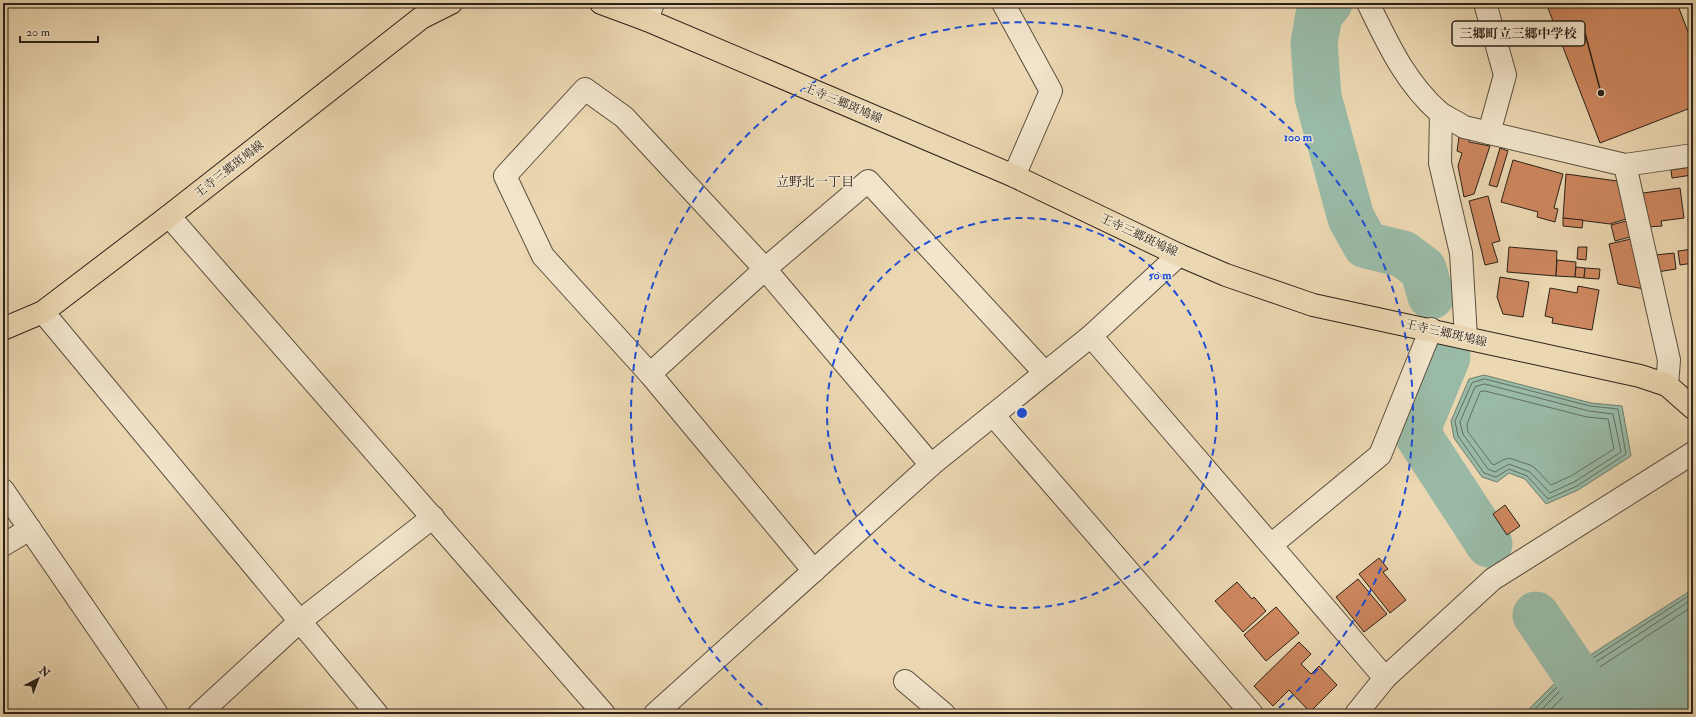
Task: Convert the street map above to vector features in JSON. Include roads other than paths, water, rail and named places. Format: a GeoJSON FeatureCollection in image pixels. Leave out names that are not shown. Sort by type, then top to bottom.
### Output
{"type":"FeatureCollection","features":[{"type":"Feature","properties":{"kind":"main road","name":"王寺三郷斑鳩線"},"geometry":{"type":"LineString","coordinates":[[3,329],[43,312],[169,216],[421,18],[451,3]]}},
{"type":"Feature","properties":{"kind":"main road","name":"王寺三郷斑鳩線"},"geometry":{"type":"LineString","coordinates":[[601,3],[650,11],[1014,176],[1179,255],[1226,275],[1313,305],[1431,329],[1640,376],[1667,385],[1693,408]]}},
{"type":"Feature","properties":{"kind":"street"},"geometry":{"type":"LineString","coordinates":[[1003,3],[1051,91],[1014,176]]}},
{"type":"Feature","properties":{"kind":"street"},"geometry":{"type":"LineString","coordinates":[[1368,3],[1398,63],[1415,87],[1441,114],[1464,127],[1625,165],[1693,155]]}},
{"type":"Feature","properties":{"kind":"street"},"geometry":{"type":"LineString","coordinates":[[1485,3],[1505,74],[1489,133]]}},
{"type":"Feature","properties":{"kind":"street"},"geometry":{"type":"LineString","coordinates":[[814,571],[650,374],[543,256],[505,176],[585,89],[624,117],[766,269],[931,465]]}},
{"type":"Feature","properties":{"kind":"street"},"geometry":{"type":"LineString","coordinates":[[1441,114],[1440,163],[1461,253],[1466,338]]}},
{"type":"Feature","properties":{"kind":"street"},"geometry":{"type":"LineString","coordinates":[[1625,165],[1669,360],[1667,385]]}},
{"type":"Feature","properties":{"kind":"street"},"geometry":{"type":"LineString","coordinates":[[650,374],[766,269],[868,181],[1045,373]]}},
{"type":"Feature","properties":{"kind":"street"},"geometry":{"type":"LineString","coordinates":[[169,216],[604,714]]}},
{"type":"Feature","properties":{"kind":"street"},"geometry":{"type":"LineString","coordinates":[[655,714],[931,465],[1091,336],[1179,255]]}},
{"type":"Feature","properties":{"kind":"street"},"geometry":{"type":"LineString","coordinates":[[43,312],[376,714]]}},
{"type":"Feature","properties":{"kind":"street"},"geometry":{"type":"LineString","coordinates":[[1271,545],[1380,455],[1431,329]]}},
{"type":"Feature","properties":{"kind":"street"},"geometry":{"type":"LineString","coordinates":[[1091,336],[1386,678]]}},
{"type":"Feature","properties":{"kind":"street"},"geometry":{"type":"LineString","coordinates":[[993,415],[1252,714]]}},
{"type":"Feature","properties":{"kind":"street"},"geometry":{"type":"LineString","coordinates":[[1356,714],[1386,678],[1493,579],[1693,453]]}},
{"type":"Feature","properties":{"kind":"street"},"geometry":{"type":"LineString","coordinates":[[3,490],[157,714]]}},
{"type":"Feature","properties":{"kind":"street"},"geometry":{"type":"LineString","coordinates":[[199,714],[300,621],[433,517]]}},
{"type":"Feature","properties":{"kind":"street"},"geometry":{"type":"LineString","coordinates":[[3,545],[30,529]]}},
{"type":"Feature","properties":{"kind":"street"},"geometry":{"type":"LineString","coordinates":[[905,681],[944,714]]}},
{"type":"Feature","properties":{"kind":"water"},"geometry":{"type":"Polygon","coordinates":[[[1484,375],[1591,403],[1622,406],[1631,456],[1578,490],[1546,504],[1525,479],[1509,473],[1497,482],[1482,477],[1454,438],[1451,421],[1469,379],[1484,375]]]}},
{"type":"Feature","properties":{"kind":"water"},"geometry":{"type":"Polygon","coordinates":[[[1693,589],[1693,714],[1524,714],[1570,668],[1693,589]]]}},
{"type":"Feature","properties":{"kind":"waterway"},"geometry":{"type":"LineString","coordinates":[[1329,3],[1319,15],[1314,43],[1318,97],[1351,218],[1366,245],[1403,254],[1423,269],[1431,296]]}},
{"type":"Feature","properties":{"kind":"waterway"},"geometry":{"type":"LineString","coordinates":[[1447,357],[1416,432],[1489,544]]}},
{"type":"Feature","properties":{"kind":"waterway"},"geometry":{"type":"LineString","coordinates":[[1536,615],[1603,714]]}},
{"type":"Feature","properties":{"kind":"place","name":"三郷町立三郷中学校"},"geometry":{"type":"Point","coordinates":[1601,93]}},
{"type":"Feature","properties":{"kind":"district","name":"立野北一丁目"},"geometry":{"type":"Point","coordinates":[815,181]}}]}
